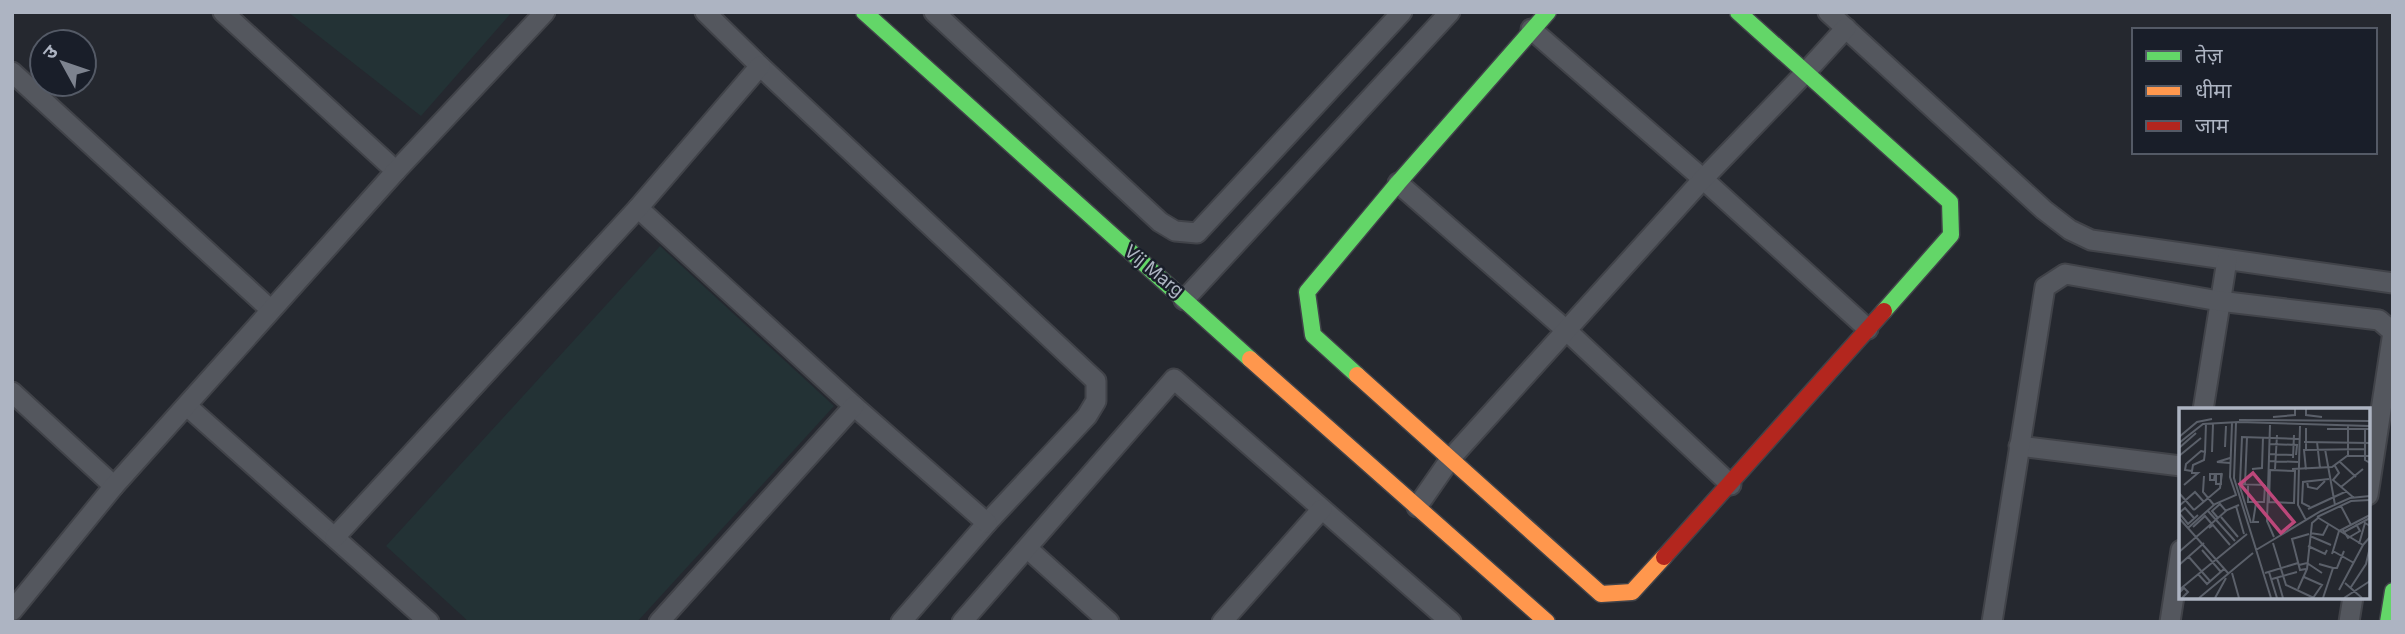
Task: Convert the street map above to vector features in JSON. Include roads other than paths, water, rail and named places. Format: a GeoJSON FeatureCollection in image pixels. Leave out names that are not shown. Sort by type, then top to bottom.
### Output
{"type":"FeatureCollection","features":[{"type":"Feature","properties":{"kind":"street"},"geometry":{"type":"LineString","coordinates":[[223,12],[396,171]]}},
{"type":"Feature","properties":{"kind":"street"},"geometry":{"type":"LineString","coordinates":[[12,611],[114,486],[396,171],[545,12]]}},
{"type":"Feature","properties":{"kind":"street"},"geometry":{"type":"LineString","coordinates":[[705,12],[1096,381],[1096,401],[1087,416],[987,523],[901,622]]}},
{"type":"Feature","properties":{"kind":"street","name":"Vij Marg"},"geometry":{"type":"LineString","coordinates":[[864,12],[1184,300],[1450,12]]}},
{"type":"Feature","properties":{"kind":"street"},"geometry":{"type":"LineString","coordinates":[[934,12],[1160,222],[1175,231],[1197,233],[1402,12]]}},
{"type":"Feature","properties":{"kind":"street"},"geometry":{"type":"LineString","coordinates":[[1548,12],[1398,183],[1307,292],[1313,335],[1601,594],[1632,592],[1731,485],[1951,235],[1950,202],[1738,12]]}},
{"type":"Feature","properties":{"kind":"street"},"geometry":{"type":"LineString","coordinates":[[1828,12],[2044,210],[2070,230],[2091,240],[2393,283]]}},
{"type":"Feature","properties":{"kind":"street"},"geometry":{"type":"LineString","coordinates":[[1417,507],[1451,458],[1703,179],[1846,28]]}},
{"type":"Feature","properties":{"kind":"street"},"geometry":{"type":"LineString","coordinates":[[1531,29],[1703,179],[1868,330]]}},
{"type":"Feature","properties":{"kind":"street"},"geometry":{"type":"LineString","coordinates":[[335,537],[638,208],[760,66]]}},
{"type":"Feature","properties":{"kind":"street"},"geometry":{"type":"LineString","coordinates":[[12,72],[271,310]]}},
{"type":"Feature","properties":{"kind":"street"},"geometry":{"type":"LineString","coordinates":[[1398,183],[1566,330],[1731,485]]}},
{"type":"Feature","properties":{"kind":"street"},"geometry":{"type":"LineString","coordinates":[[638,208],[854,406],[987,523]]}},
{"type":"Feature","properties":{"kind":"street"},"geometry":{"type":"LineString","coordinates":[[2203,408],[2227,260]]}},
{"type":"Feature","properties":{"kind":"street"},"geometry":{"type":"LineString","coordinates":[[1992,622],[2045,287],[2065,274],[2220,301],[2379,320],[2393,332],[2370,483]]}},
{"type":"Feature","properties":{"kind":"street"},"geometry":{"type":"LineString","coordinates":[[1184,300],[1547,622]]}},
{"type":"Feature","properties":{"kind":"street"},"geometry":{"type":"LineString","coordinates":[[962,622],[1174,379],[1451,622]]}},
{"type":"Feature","properties":{"kind":"street"},"geometry":{"type":"LineString","coordinates":[[12,393],[114,486]]}},
{"type":"Feature","properties":{"kind":"street"},"geometry":{"type":"LineString","coordinates":[[187,406],[429,622]]}},
{"type":"Feature","properties":{"kind":"street"},"geometry":{"type":"LineString","coordinates":[[659,622],[854,406]]}},
{"type":"Feature","properties":{"kind":"street"},"geometry":{"type":"LineString","coordinates":[[2019,446],[2179,466]]}},
{"type":"Feature","properties":{"kind":"street"},"geometry":{"type":"LineString","coordinates":[[1223,622],[1322,509]]}},
{"type":"Feature","properties":{"kind":"street"},"geometry":{"type":"LineString","coordinates":[[1027,548],[1109,622]]}},
{"type":"Feature","properties":{"kind":"street"},"geometry":{"type":"LineString","coordinates":[[2170,622],[2179,563]]}},
{"type":"Feature","properties":{"kind":"street"},"geometry":{"type":"LineString","coordinates":[[2388,622],[2393,591]]}},
{"type":"Feature","properties":{"kind":"street"},"geometry":{"type":"LineString","coordinates":[[2349,622],[2353,599]]}}]}
